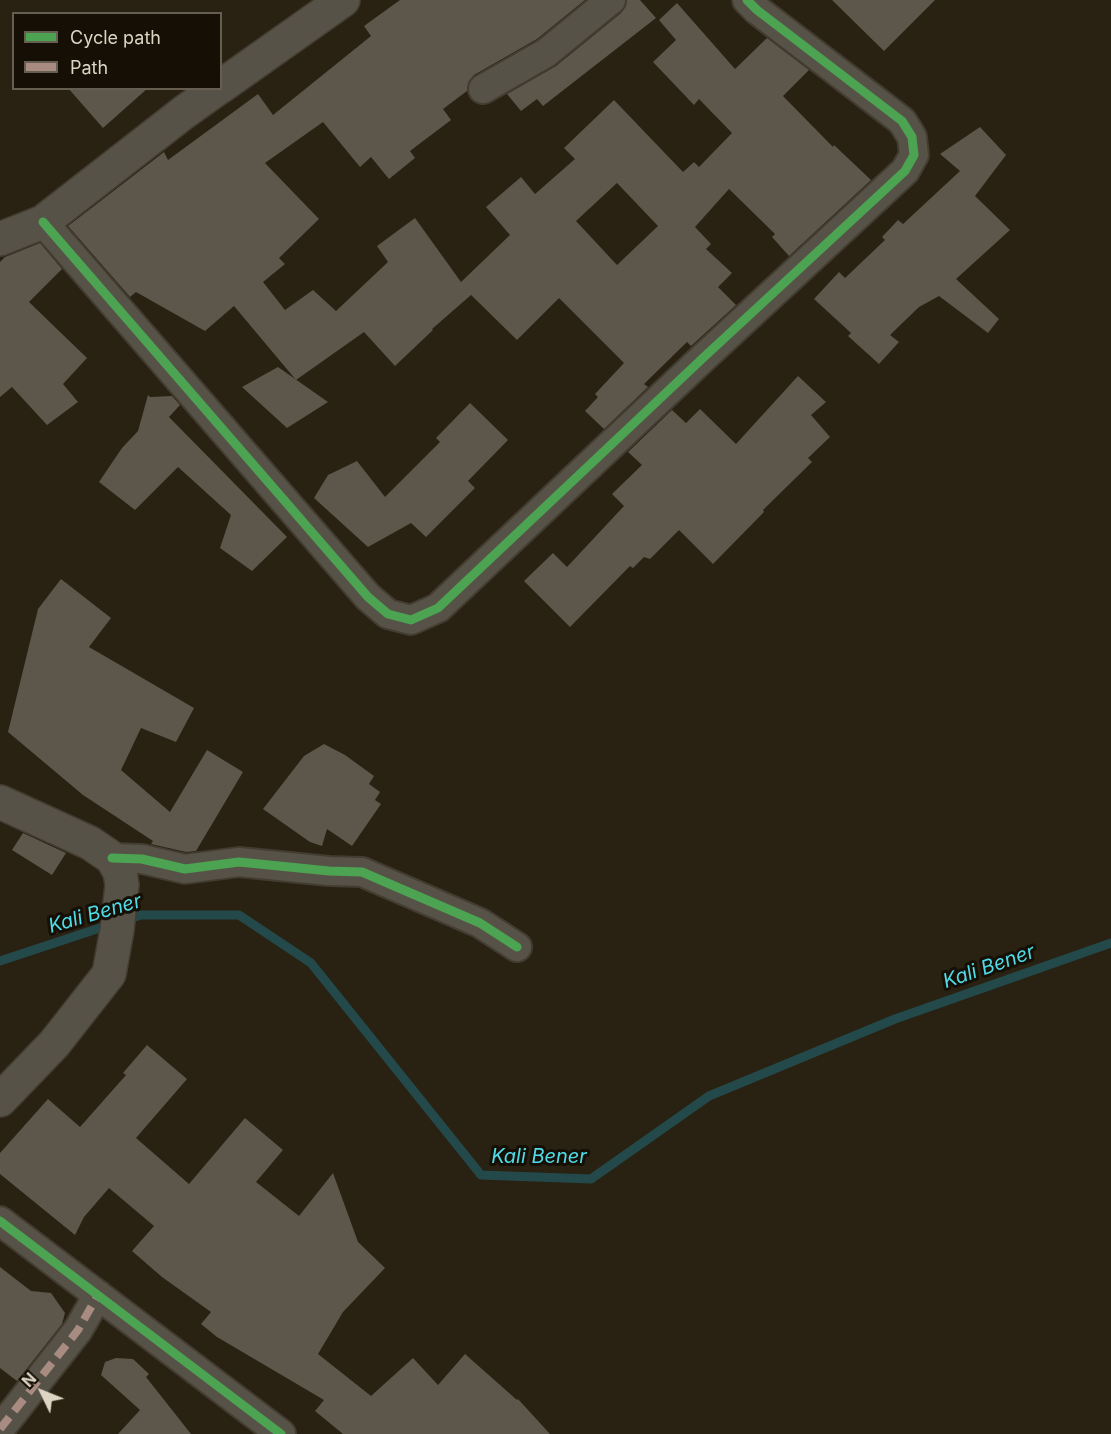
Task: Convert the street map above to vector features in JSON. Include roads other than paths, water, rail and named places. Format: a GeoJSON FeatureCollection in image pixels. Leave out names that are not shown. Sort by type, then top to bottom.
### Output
{"type":"FeatureCollection","features":[{"type":"Feature","properties":{"kind":"street"},"geometry":{"type":"LineString","coordinates":[[222,86],[343,0]]}},
{"type":"Feature","properties":{"kind":"street"},"geometry":{"type":"LineString","coordinates":[[483,89],[546,53],[611,0]]}},
{"type":"Feature","properties":{"kind":"street"},"geometry":{"type":"LineString","coordinates":[[43,222],[368,597],[388,614],[411,620],[438,608],[905,171],[914,155],[912,137],[902,120],[747,0]]}},
{"type":"Feature","properties":{"kind":"street"},"geometry":{"type":"LineString","coordinates":[[0,239],[43,222],[216,90]]}},
{"type":"Feature","properties":{"kind":"street"},"geometry":{"type":"LineString","coordinates":[[0,802],[90,843],[116,865],[122,885],[121,905],[109,974],[54,1044],[0,1100]]}},
{"type":"Feature","properties":{"kind":"street"},"geometry":{"type":"LineString","coordinates":[[116,865],[142,859],[185,869],[239,862],[362,872],[480,923],[517,947]]}},
{"type":"Feature","properties":{"kind":"street"},"geometry":{"type":"LineString","coordinates":[[0,1221],[281,1434]]}},
{"type":"Feature","properties":{"kind":"street"},"geometry":{"type":"LineString","coordinates":[[0,1429],[78,1330],[98,1295]]}},
{"type":"Feature","properties":{"kind":"waterway","name":"Kali Bener"},"geometry":{"type":"LineString","coordinates":[[125,920],[141,915],[239,915],[311,963],[481,1175],[591,1179],[709,1096],[895,1019],[1111,943]]}},
{"type":"Feature","properties":{"kind":"waterway","name":"Kali Bener"},"geometry":{"type":"LineString","coordinates":[[0,961],[112,924]]}}]}
